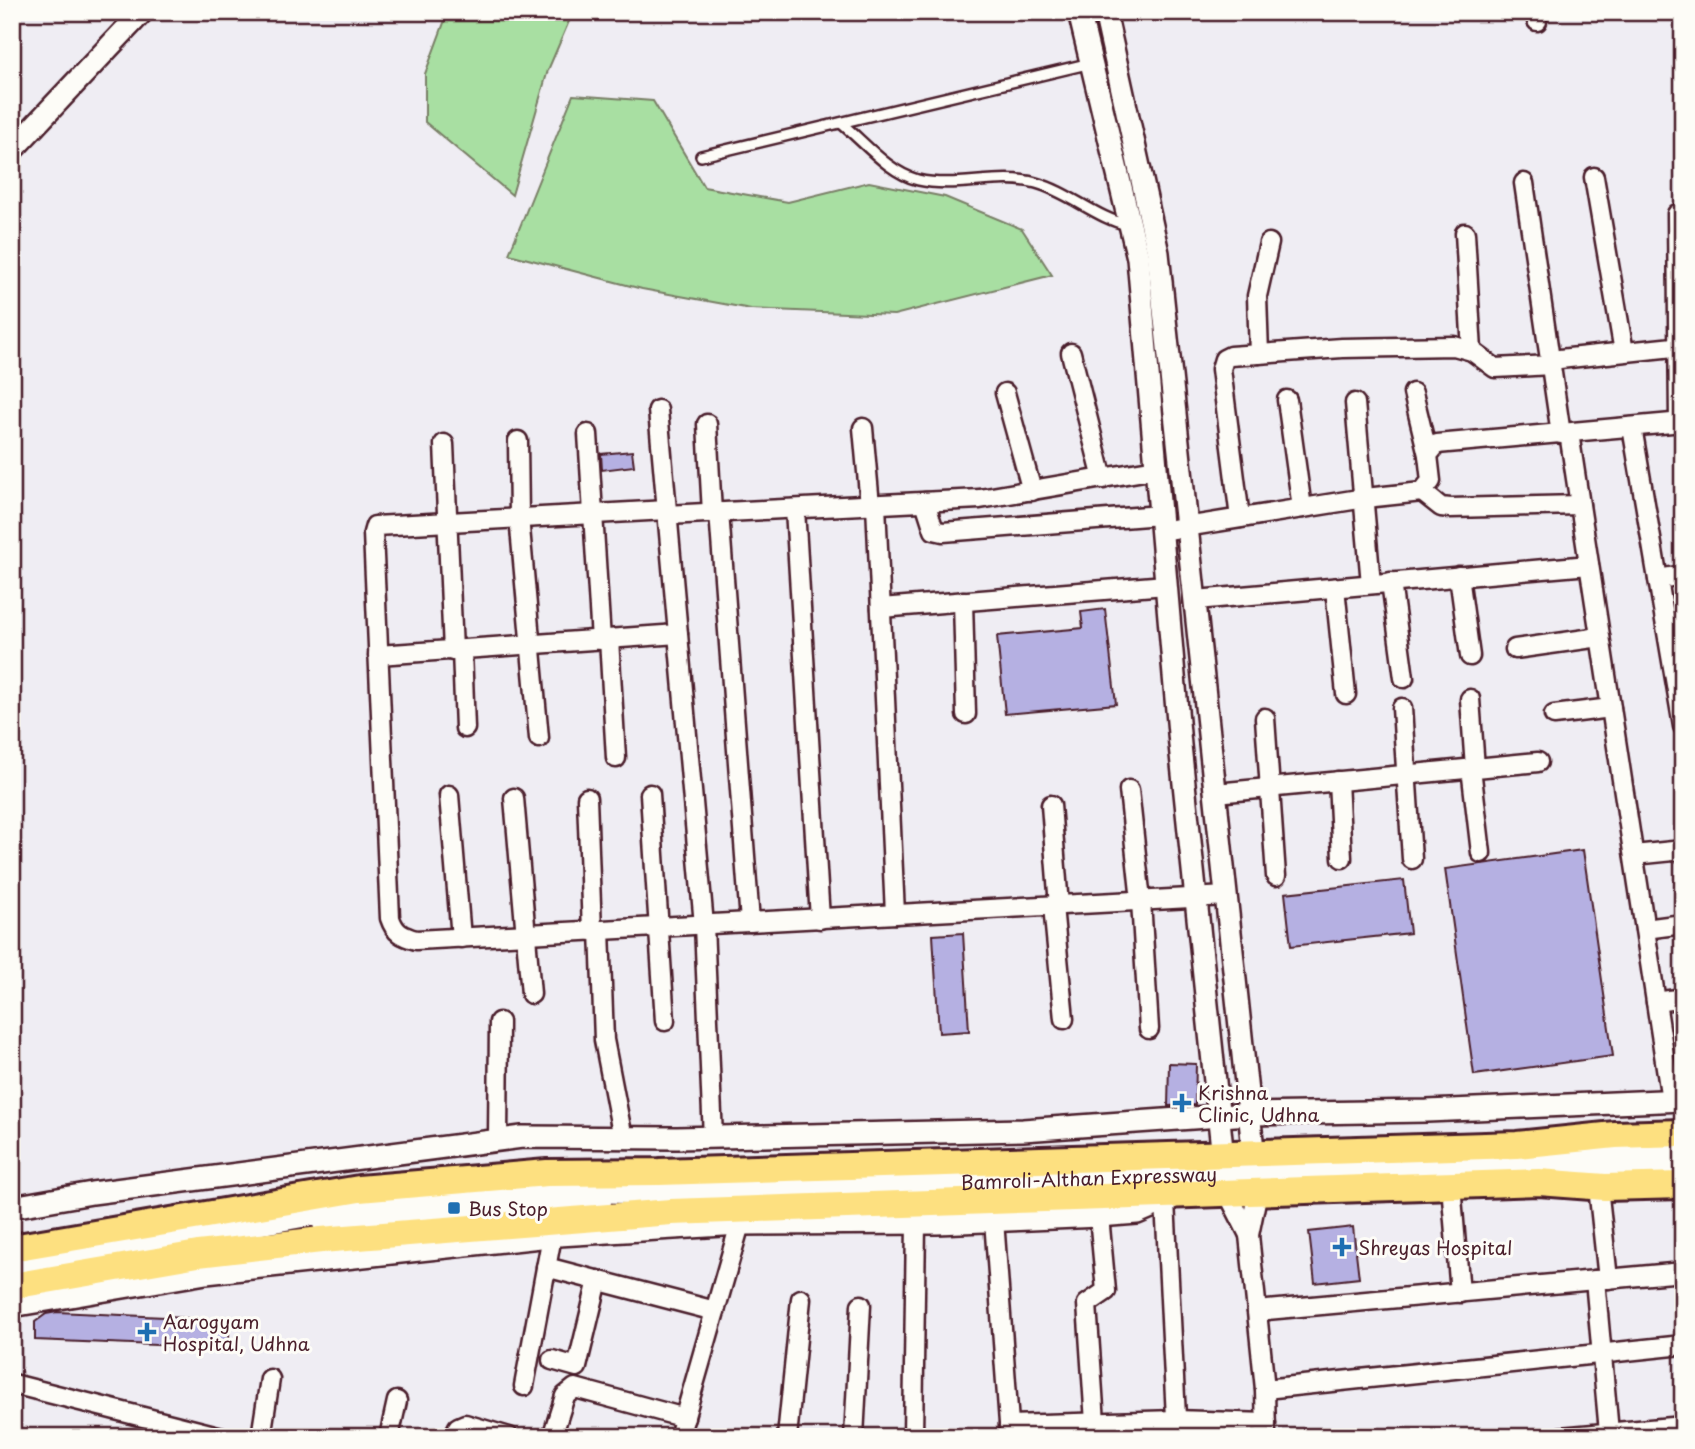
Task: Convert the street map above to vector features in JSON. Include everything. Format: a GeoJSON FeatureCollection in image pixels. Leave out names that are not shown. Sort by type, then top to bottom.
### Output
{"type":"FeatureCollection","features":[{"type":"Feature","properties":{"kind":"main road"},"geometry":{"type":"LineString","coordinates":[[12,1286],[198,1254],[321,1240],[656,1212],[1174,1198],[1225,1172],[1615,1135],[1683,1133]]}},
{"type":"Feature","properties":{"kind":"main road"},"geometry":{"type":"LineString","coordinates":[[12,1248],[359,1189],[547,1172],[1225,1172],[1517,1163],[1616,1149],[1683,1148]]}},
{"type":"Feature","properties":{"kind":"main road"},"geometry":{"type":"LineString","coordinates":[[1517,1163],[1615,1172],[1683,1170]]}},
{"type":"Feature","properties":{"kind":"main road"},"geometry":{"type":"LineString","coordinates":[[1255,1171],[1451,1185],[1539,1182],[1598,1187],[1683,1185]]}},
{"type":"Feature","properties":{"kind":"main road","name":"Bamroli-Althan Expressway"},"geometry":{"type":"LineString","coordinates":[[12,1266],[262,1224],[359,1222],[556,1208],[656,1212],[1225,1172]]}},
{"type":"Feature","properties":{"kind":"street"},"geometry":{"type":"LineString","coordinates":[[1079,12],[1091,63],[1143,242],[1156,469],[1166,585],[1219,1116],[1225,1172],[1249,1235]]}},
{"type":"Feature","properties":{"kind":"street"},"geometry":{"type":"LineString","coordinates":[[994,1220],[1010,1431],[1266,1430],[1265,1389],[1249,1235],[1255,1171],[1189,526],[1105,12]]}},
{"type":"Feature","properties":{"kind":"street"},"geometry":{"type":"LineString","coordinates":[[12,150],[138,17]]}},
{"type":"Feature","properties":{"kind":"street"},"geometry":{"type":"LineString","coordinates":[[1594,177],[1624,352]]}},
{"type":"Feature","properties":{"kind":"street"},"geometry":{"type":"LineString","coordinates":[[12,1207],[92,1193],[498,1139],[713,1138],[1023,1130],[1249,1114],[1427,1111],[1677,1100],[1675,1071],[1656,1002],[1580,505],[1551,362],[1524,183]]}},
{"type":"Feature","properties":{"kind":"street"},"geometry":{"type":"LineString","coordinates":[[1428,454],[1437,444],[1681,423],[1677,214]]}},
{"type":"Feature","properties":{"kind":"street"},"geometry":{"type":"LineString","coordinates":[[1465,233],[1472,351]]}},
{"type":"Feature","properties":{"kind":"street"},"geometry":{"type":"LineString","coordinates":[[1259,354],[1257,296],[1269,243]]}},
{"type":"Feature","properties":{"kind":"street"},"geometry":{"type":"LineString","coordinates":[[1240,518],[1221,369],[1224,359],[1230,356],[1454,346],[1472,351],[1495,369],[1681,347]]}},
{"type":"Feature","properties":{"kind":"street"},"geometry":{"type":"LineString","coordinates":[[1071,353],[1103,479]]}},
{"type":"Feature","properties":{"kind":"street"},"geometry":{"type":"LineString","coordinates":[[1005,393],[1032,491]]}},
{"type":"Feature","properties":{"kind":"street"},"geometry":{"type":"LineString","coordinates":[[1413,393],[1428,454],[1431,481],[1422,492]]}},
{"type":"Feature","properties":{"kind":"street"},"geometry":{"type":"LineString","coordinates":[[1287,400],[1302,508]]}},
{"type":"Feature","properties":{"kind":"street"},"geometry":{"type":"LineString","coordinates":[[1355,403],[1371,584]]}},
{"type":"Feature","properties":{"kind":"street"},"geometry":{"type":"LineString","coordinates":[[658,410],[704,925],[713,1138]]}},
{"type":"Feature","properties":{"kind":"street"},"geometry":{"type":"LineString","coordinates":[[707,424],[750,922]]}},
{"type":"Feature","properties":{"kind":"street"},"geometry":{"type":"LineString","coordinates":[[1632,427],[1658,579],[1676,647],[1682,720]]}},
{"type":"Feature","properties":{"kind":"street"},"geometry":{"type":"LineString","coordinates":[[863,428],[873,505],[881,608],[895,914]]}},
{"type":"Feature","properties":{"kind":"street"},"geometry":{"type":"LineString","coordinates":[[588,434],[616,758]]}},
{"type":"Feature","properties":{"kind":"street"},"geometry":{"type":"LineString","coordinates":[[518,441],[519,517],[539,738]]}},
{"type":"Feature","properties":{"kind":"street"},"geometry":{"type":"LineString","coordinates":[[444,444],[446,523],[465,728]]}},
{"type":"Feature","properties":{"kind":"street"},"geometry":{"type":"LineString","coordinates":[[1156,469],[980,499],[716,513],[593,513],[446,523],[388,523],[375,526],[373,533],[390,918],[394,930],[403,937],[416,940],[1227,896]]}},
{"type":"Feature","properties":{"kind":"street"},"geometry":{"type":"LineString","coordinates":[[925,502],[933,530],[943,532],[1161,523],[1189,526],[1365,498],[1422,492],[1441,507],[1450,508],[1580,505]]}},
{"type":"Feature","properties":{"kind":"street"},"geometry":{"type":"LineString","coordinates":[[795,509],[820,919]]}},
{"type":"Feature","properties":{"kind":"street"},"geometry":{"type":"LineString","coordinates":[[1196,600],[1589,565]]}},
{"type":"Feature","properties":{"kind":"street"},"geometry":{"type":"LineString","coordinates":[[1658,579],[1683,575]]}},
{"type":"Feature","properties":{"kind":"street"},"geometry":{"type":"LineString","coordinates":[[1459,576],[1470,656]]}},
{"type":"Feature","properties":{"kind":"street"},"geometry":{"type":"LineString","coordinates":[[1391,583],[1404,678]]}},
{"type":"Feature","properties":{"kind":"street"},"geometry":{"type":"LineString","coordinates":[[881,608],[1166,585]]}},
{"type":"Feature","properties":{"kind":"street"},"geometry":{"type":"LineString","coordinates":[[1335,587],[1346,694]]}},
{"type":"Feature","properties":{"kind":"street"},"geometry":{"type":"LineString","coordinates":[[962,601],[966,714]]}},
{"type":"Feature","properties":{"kind":"street"},"geometry":{"type":"LineString","coordinates":[[379,655],[678,634]]}},
{"type":"Feature","properties":{"kind":"street"},"geometry":{"type":"LineString","coordinates":[[1515,649],[1600,638]]}},
{"type":"Feature","properties":{"kind":"street"},"geometry":{"type":"LineString","coordinates":[[1470,699],[1481,853]]}},
{"type":"Feature","properties":{"kind":"street"},"geometry":{"type":"LineString","coordinates":[[1402,708],[1412,859]]}},
{"type":"Feature","properties":{"kind":"street"},"geometry":{"type":"LineString","coordinates":[[1554,715],[1611,708]]}},
{"type":"Feature","properties":{"kind":"street"},"geometry":{"type":"LineString","coordinates":[[1265,718],[1276,876]]}},
{"type":"Feature","properties":{"kind":"street"},"geometry":{"type":"LineString","coordinates":[[1216,793],[1538,762]]}},
{"type":"Feature","properties":{"kind":"street"},"geometry":{"type":"LineString","coordinates":[[1338,781],[1342,858]]}},
{"type":"Feature","properties":{"kind":"street"},"geometry":{"type":"LineString","coordinates":[[1129,790],[1142,901],[1149,1028]]}},
{"type":"Feature","properties":{"kind":"street"},"geometry":{"type":"LineString","coordinates":[[650,794],[661,927],[665,1021]]}},
{"type":"Feature","properties":{"kind":"street"},"geometry":{"type":"LineString","coordinates":[[449,795],[461,938]]}},
{"type":"Feature","properties":{"kind":"street"},"geometry":{"type":"LineString","coordinates":[[514,798],[531,994]]}},
{"type":"Feature","properties":{"kind":"street"},"geometry":{"type":"LineString","coordinates":[[587,798],[604,1040],[623,1138]]}},
{"type":"Feature","properties":{"kind":"street"},"geometry":{"type":"LineString","coordinates":[[1051,805],[1064,1019]]}},
{"type":"Feature","properties":{"kind":"street"},"geometry":{"type":"LineString","coordinates":[[1634,855],[1683,850]]}},
{"type":"Feature","properties":{"kind":"street"},"geometry":{"type":"LineString","coordinates":[[1645,929],[1683,924]]}},
{"type":"Feature","properties":{"kind":"street"},"geometry":{"type":"LineString","coordinates":[[1656,1002],[1683,998]]}},
{"type":"Feature","properties":{"kind":"street"},"geometry":{"type":"LineString","coordinates":[[498,1139],[499,1022]]}},
{"type":"Feature","properties":{"kind":"street"},"geometry":{"type":"LineString","coordinates":[[1451,1185],[1460,1293]]}},
{"type":"Feature","properties":{"kind":"street"},"geometry":{"type":"LineString","coordinates":[[1598,1187],[1600,1354],[1609,1432]]}},
{"type":"Feature","properties":{"kind":"street"},"geometry":{"type":"LineString","coordinates":[[12,1306],[206,1273],[552,1236],[656,1212],[740,1224],[916,1223],[1137,1213],[1174,1198],[1177,1429]]}},
{"type":"Feature","properties":{"kind":"street"},"geometry":{"type":"LineString","coordinates":[[1095,1430],[1087,1304],[1106,1291],[1099,1216]]}},
{"type":"Feature","properties":{"kind":"street"},"geometry":{"type":"LineString","coordinates":[[913,1437],[916,1223]]}},
{"type":"Feature","properties":{"kind":"street"},"geometry":{"type":"LineString","coordinates":[[679,1437],[740,1224]]}},
{"type":"Feature","properties":{"kind":"street"},"geometry":{"type":"LineString","coordinates":[[524,1386],[552,1236]]}},
{"type":"Feature","properties":{"kind":"street"},"geometry":{"type":"LineString","coordinates":[[546,1267],[715,1311]]}},
{"type":"Feature","properties":{"kind":"street"},"geometry":{"type":"LineString","coordinates":[[1257,1311],[1683,1272]]}},
{"type":"Feature","properties":{"kind":"street"},"geometry":{"type":"LineString","coordinates":[[552,1360],[577,1367],[598,1280]]}},
{"type":"Feature","properties":{"kind":"street"},"geometry":{"type":"LineString","coordinates":[[787,1437],[801,1298]]}},
{"type":"Feature","properties":{"kind":"street"},"geometry":{"type":"LineString","coordinates":[[854,1437],[861,1306]]}},
{"type":"Feature","properties":{"kind":"street"},"geometry":{"type":"LineString","coordinates":[[1265,1389],[1683,1345]]}},
{"type":"Feature","properties":{"kind":"street"},"geometry":{"type":"LineString","coordinates":[[261,1437],[270,1379]]}},
{"type":"Feature","properties":{"kind":"street"},"geometry":{"type":"LineString","coordinates":[[12,1392],[12,1382],[222,1437]]}},
{"type":"Feature","properties":{"kind":"street"},"geometry":{"type":"LineString","coordinates":[[552,1437],[565,1396],[575,1388],[685,1418]]}},
{"type":"Feature","properties":{"kind":"street"},"geometry":{"type":"LineString","coordinates":[[388,1437],[397,1401]]}},
{"type":"Feature","properties":{"kind":"street"},"geometry":{"type":"LineString","coordinates":[[453,1437],[458,1427],[466,1424],[509,1437]]}},
{"type":"Feature","properties":{"kind":"street"},"geometry":{"type":"LineString","coordinates":[[1560,1437],[1683,1426]]}},
{"type":"Feature","properties":{"kind":"lane"},"geometry":{"type":"LineString","coordinates":[[701,156],[1091,63]]}},
{"type":"Feature","properties":{"kind":"lane"},"geometry":{"type":"LineString","coordinates":[[841,123],[900,172],[918,180],[1033,182],[1060,191],[1117,222],[1143,242]]}},
{"type":"Feature","properties":{"kind":"green space"},"geometry":{"type":"Polygon","coordinates":[[[448,12],[573,12],[548,70],[512,195],[425,122],[425,74],[448,12]]]}},
{"type":"Feature","properties":{"kind":"green space"},"geometry":{"type":"Polygon","coordinates":[[[573,95],[653,101],[704,187],[788,202],[869,182],[945,197],[1022,229],[1052,275],[894,315],[751,309],[642,289],[509,254],[573,95]]]}},
{"type":"Feature","properties":{"kind":"building"},"geometry":{"type":"Polygon","coordinates":[[[632,451],[634,466],[602,470],[601,454],[632,451]]]}},
{"type":"Feature","properties":{"kind":"building"},"geometry":{"type":"Polygon","coordinates":[[[1105,609],[1116,704],[1005,714],[997,636],[1083,628],[1081,612],[1105,609]]]}},
{"type":"Feature","properties":{"kind":"building"},"geometry":{"type":"Polygon","coordinates":[[[1583,850],[1613,1056],[1474,1075],[1445,869],[1583,850]]]}},
{"type":"Feature","properties":{"kind":"building"},"geometry":{"type":"Polygon","coordinates":[[[1404,880],[1410,933],[1291,946],[1285,893],[1404,880]]]}},
{"type":"Feature","properties":{"kind":"building"},"geometry":{"type":"Polygon","coordinates":[[[963,933],[969,1031],[939,1033],[933,935],[963,933]]]}},
{"type":"Feature","properties":{"kind":"building"},"geometry":{"type":"Polygon","coordinates":[[[1169,1063],[1196,1064],[1195,1105],[1168,1106],[1169,1063]]]}},
{"type":"Feature","properties":{"kind":"building"},"geometry":{"type":"Polygon","coordinates":[[[1353,1227],[1359,1278],[1315,1283],[1309,1232],[1353,1227]]]}},
{"type":"Feature","properties":{"kind":"building"},"geometry":{"type":"Polygon","coordinates":[[[57,1312],[229,1320],[229,1348],[35,1340],[35,1322],[46,1314],[57,1312]]]}},
{"type":"Feature","properties":{"kind":"place","name":"Krishna Clinic, Udhna"},"geometry":{"type":"Point","coordinates":[1182,1103]}},
{"type":"Feature","properties":{"kind":"place","name":"Bus Stop"},"geometry":{"type":"Point","coordinates":[454,1208]}},
{"type":"Feature","properties":{"kind":"place","name":"Shreyas Hospital"},"geometry":{"type":"Point","coordinates":[1342,1247]}},
{"type":"Feature","properties":{"kind":"place","name":"Aarogyam Hospital, Udhna"},"geometry":{"type":"Point","coordinates":[147,1332]}}]}
